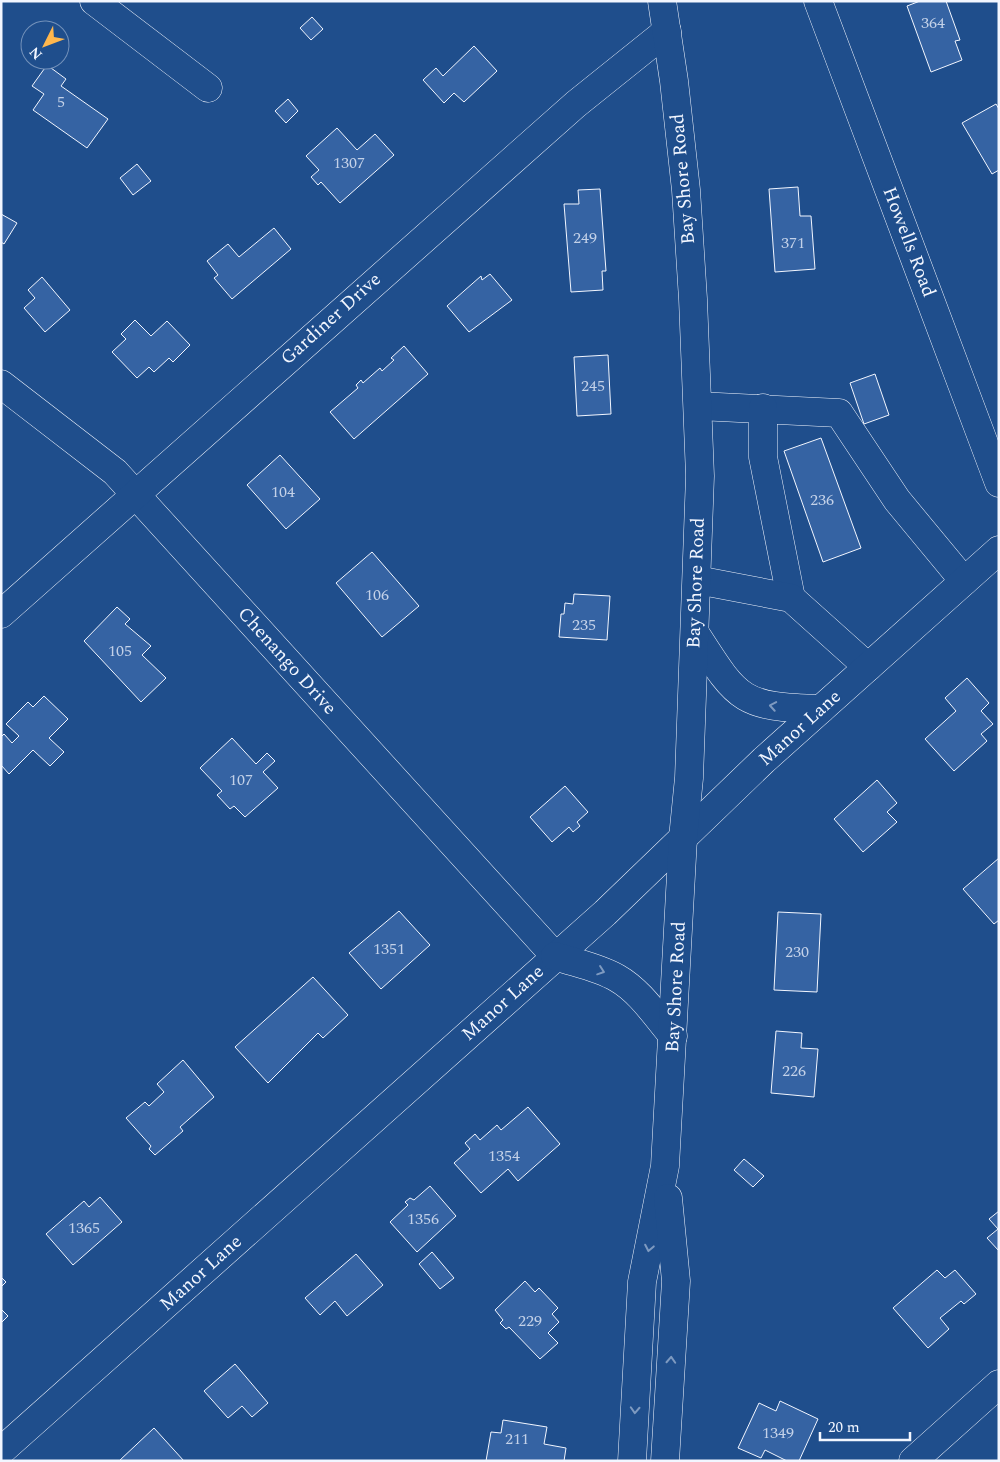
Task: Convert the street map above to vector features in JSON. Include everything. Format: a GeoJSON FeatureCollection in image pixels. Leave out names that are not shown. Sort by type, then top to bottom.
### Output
{"type":"FeatureCollection","features":[{"type":"Feature","properties":{"kind":"street"},"geometry":{"type":"LineString","coordinates":[[94,1],[208,88]]}},
{"type":"Feature","properties":{"kind":"street","name":"Bay Shore Road"},"geometry":{"type":"LineString","coordinates":[[632,1461],[642,1282],[665,1166],[683,838],[689,778],[700,476],[686,190],[662,1]]}},
{"type":"Feature","properties":{"kind":"street","name":"Howells Road"},"geometry":{"type":"LineString","coordinates":[[818,1],[999,483]]}},
{"type":"Feature","properties":{"kind":"street","name":"Gardiner Drive"},"geometry":{"type":"LineString","coordinates":[[1,614],[561,117],[667,31]]}},
{"type":"Feature","properties":{"kind":"street","name":"Chenango Drive"},"geometry":{"type":"LineString","coordinates":[[1,384],[115,472],[555,956]]}},
{"type":"Feature","properties":{"kind":"street"},"geometry":{"type":"LineString","coordinates":[[698,406],[839,413],[897,500],[964,580]]}},
{"type":"Feature","properties":{"kind":"street"},"geometry":{"type":"LineString","coordinates":[[763,408],[763,457],[791,598]]}},
{"type":"Feature","properties":{"kind":"street","name":"Manor Lane"},"geometry":{"type":"LineString","coordinates":[[1,1452],[640,882],[683,838],[821,709],[999,550]]}},
{"type":"Feature","properties":{"kind":"street"},"geometry":{"type":"LineString","coordinates":[[697,580],[791,598],[868,667]]}},
{"type":"Feature","properties":{"kind":"street"},"geometry":{"type":"LineString","coordinates":[[695,633],[728,682],[747,698],[777,708],[821,709]]}},
{"type":"Feature","properties":{"kind":"street"},"geometry":{"type":"LineString","coordinates":[[555,956],[618,978],[641,997],[673,1036]]}},
{"type":"Feature","properties":{"kind":"street","name":"Bay Shore Road"},"geometry":{"type":"LineString","coordinates":[[665,1166],[676,1281],[665,1461]]}},
{"type":"Feature","properties":{"kind":"street"},"geometry":{"type":"LineString","coordinates":[[913,1461],[999,1384]]}},
{"type":"Feature","properties":{"kind":"building"},"geometry":{"type":"Polygon","coordinates":[[[920,1],[946,1],[960,40],[955,41],[962,60],[931,72],[907,6],[920,1]]]}},
{"type":"Feature","properties":{"kind":"building"},"geometry":{"type":"Polygon","coordinates":[[[312,17],[323,29],[311,40],[300,28],[312,17]]]}},
{"type":"Feature","properties":{"kind":"building"},"geometry":{"type":"Polygon","coordinates":[[[474,46],[497,71],[464,102],[454,93],[444,103],[423,80],[436,68],[443,76],[474,46]]]}},
{"type":"Feature","properties":{"kind":"building"},"geometry":{"type":"Polygon","coordinates":[[[43,70],[54,70],[66,79],[61,86],[108,119],[87,148],[33,110],[44,94],[32,86],[43,70]]]}},
{"type":"Feature","properties":{"kind":"building"},"geometry":{"type":"Polygon","coordinates":[[[288,99],[298,111],[286,123],[275,111],[288,99]]]}},
{"type":"Feature","properties":{"kind":"building"},"geometry":{"type":"Polygon","coordinates":[[[996,104],[999,109],[999,170],[992,174],[962,123],[996,104]]]}},
{"type":"Feature","properties":{"kind":"building"},"geometry":{"type":"Polygon","coordinates":[[[337,128],[357,150],[375,134],[394,155],[340,203],[321,182],[318,185],[311,177],[319,170],[306,156],[337,128]]]}},
{"type":"Feature","properties":{"kind":"building"},"geometry":{"type":"Polygon","coordinates":[[[137,164],[151,181],[133,195],[120,178],[137,164]]]}},
{"type":"Feature","properties":{"kind":"building"},"geometry":{"type":"Polygon","coordinates":[[[798,187],[800,216],[811,216],[815,269],[775,272],[769,189],[798,187]]]}},
{"type":"Feature","properties":{"kind":"building"},"geometry":{"type":"Polygon","coordinates":[[[600,189],[606,271],[602,271],[603,290],[571,292],[564,204],[579,204],[578,190],[600,189]]]}},
{"type":"Feature","properties":{"kind":"building"},"geometry":{"type":"Polygon","coordinates":[[[1,214],[17,223],[4,244],[1,242],[1,214]]]}},
{"type":"Feature","properties":{"kind":"building"},"geometry":{"type":"Polygon","coordinates":[[[274,228],[291,249],[232,299],[214,278],[218,275],[207,261],[228,244],[239,257],[274,228]]]}},
{"type":"Feature","properties":{"kind":"building"},"geometry":{"type":"Polygon","coordinates":[[[490,274],[512,300],[469,332],[447,306],[481,276],[482,280],[490,274]]]}},
{"type":"Feature","properties":{"kind":"building"},"geometry":{"type":"Polygon","coordinates":[[[42,277],[70,310],[45,332],[24,308],[35,298],[28,290],[42,277]]]}},
{"type":"Feature","properties":{"kind":"building"},"geometry":{"type":"Polygon","coordinates":[[[135,320],[151,336],[167,321],[190,345],[173,362],[169,358],[154,372],[149,367],[137,378],[112,352],[126,339],[121,334],[135,320]]]}},
{"type":"Feature","properties":{"kind":"building"},"geometry":{"type":"Polygon","coordinates":[[[404,346],[428,374],[354,439],[330,412],[358,388],[356,385],[361,380],[363,383],[380,368],[382,371],[394,360],[391,358],[404,346]]]}},
{"type":"Feature","properties":{"kind":"building"},"geometry":{"type":"Polygon","coordinates":[[[608,355],[611,414],[577,416],[574,357],[608,355]]]}},
{"type":"Feature","properties":{"kind":"building"},"geometry":{"type":"Polygon","coordinates":[[[875,374],[889,415],[864,424],[850,383],[875,374]]]}},
{"type":"Feature","properties":{"kind":"building"},"geometry":{"type":"Polygon","coordinates":[[[821,438],[861,548],[823,562],[784,451],[821,438]]]}},
{"type":"Feature","properties":{"kind":"building"},"geometry":{"type":"Polygon","coordinates":[[[280,455],[320,499],[286,529],[247,485],[280,455]]]}},
{"type":"Feature","properties":{"kind":"building"},"geometry":{"type":"Polygon","coordinates":[[[372,552],[419,606],[382,637],[336,583],[372,552]]]}},
{"type":"Feature","properties":{"kind":"building"},"geometry":{"type":"Polygon","coordinates":[[[574,594],[610,596],[607,640],[559,637],[561,614],[564,614],[565,603],[573,604],[574,594]]]}},
{"type":"Feature","properties":{"kind":"building"},"geometry":{"type":"Polygon","coordinates":[[[117,607],[130,619],[125,624],[151,646],[142,655],[166,678],[141,702],[84,641],[117,607]]]}},
{"type":"Feature","properties":{"kind":"building"},"geometry":{"type":"Polygon","coordinates":[[[967,678],[989,703],[981,711],[993,724],[981,734],[987,741],[954,771],[925,739],[956,711],[945,698],[967,678]]]}},
{"type":"Feature","properties":{"kind":"building"},"geometry":{"type":"Polygon","coordinates":[[[44,696],[68,719],[49,738],[64,752],[50,766],[33,750],[9,774],[1,765],[1,737],[4,734],[12,743],[19,736],[6,724],[28,702],[33,707],[44,696]]]}},
{"type":"Feature","properties":{"kind":"building"},"geometry":{"type":"Polygon","coordinates":[[[232,738],[256,764],[267,753],[275,761],[263,772],[278,788],[245,817],[234,806],[230,809],[217,795],[222,791],[200,768],[232,738]]]}},
{"type":"Feature","properties":{"kind":"building"},"geometry":{"type":"Polygon","coordinates":[[[877,780],[897,803],[887,812],[897,822],[863,852],[834,819],[877,780]]]}},
{"type":"Feature","properties":{"kind":"building"},"geometry":{"type":"Polygon","coordinates":[[[565,786],[588,812],[577,822],[580,826],[573,832],[569,827],[552,842],[530,817],[565,786]]]}},
{"type":"Feature","properties":{"kind":"building"},"geometry":{"type":"Polygon","coordinates":[[[999,858],[999,920],[994,924],[963,889],[999,858]]]}},
{"type":"Feature","properties":{"kind":"building"},"geometry":{"type":"Polygon","coordinates":[[[399,911],[430,945],[381,989],[349,953],[399,911]]]}},
{"type":"Feature","properties":{"kind":"building"},"geometry":{"type":"Polygon","coordinates":[[[778,912],[821,914],[817,992],[774,990],[778,912]]]}},
{"type":"Feature","properties":{"kind":"building"},"geometry":{"type":"Polygon","coordinates":[[[313,977],[348,1015],[323,1038],[318,1033],[268,1083],[235,1047],[313,977]]]}},
{"type":"Feature","properties":{"kind":"building"},"geometry":{"type":"Polygon","coordinates":[[[776,1031],[802,1033],[801,1048],[818,1049],[814,1097],[771,1093],[776,1031]]]}},
{"type":"Feature","properties":{"kind":"building"},"geometry":{"type":"Polygon","coordinates":[[[183,1060],[214,1097],[180,1127],[183,1131],[155,1155],[149,1149],[151,1146],[126,1118],[145,1102],[149,1106],[164,1092],[157,1084],[183,1060]]]}},
{"type":"Feature","properties":{"kind":"building"},"geometry":{"type":"Polygon","coordinates":[[[528,1107],[560,1144],[518,1181],[508,1169],[481,1193],[454,1163],[470,1149],[465,1143],[475,1134],[480,1140],[497,1125],[501,1130],[528,1107]]]}},
{"type":"Feature","properties":{"kind":"building"},"geometry":{"type":"Polygon","coordinates":[[[744,1159],[764,1176],[753,1187],[734,1170],[744,1159]]]}},
{"type":"Feature","properties":{"kind":"building"},"geometry":{"type":"Polygon","coordinates":[[[430,1186],[456,1216],[417,1252],[390,1222],[408,1205],[405,1202],[410,1198],[414,1200],[430,1186]]]}},
{"type":"Feature","properties":{"kind":"building"},"geometry":{"type":"Polygon","coordinates":[[[100,1197],[122,1222],[73,1265],[46,1234],[84,1201],[89,1207],[100,1197]]]}},
{"type":"Feature","properties":{"kind":"building"},"geometry":{"type":"Polygon","coordinates":[[[999,1211],[999,1251],[987,1238],[998,1229],[989,1219],[999,1211]]]}},
{"type":"Feature","properties":{"kind":"building"},"geometry":{"type":"Polygon","coordinates":[[[432,1252],[454,1278],[440,1289],[419,1264],[432,1252]]]}},
{"type":"Feature","properties":{"kind":"building"},"geometry":{"type":"Polygon","coordinates":[[[356,1254],[383,1285],[347,1316],[335,1301],[320,1315],[305,1298],[356,1254]]]}},
{"type":"Feature","properties":{"kind":"building"},"geometry":{"type":"Polygon","coordinates":[[[937,1270],[945,1278],[955,1270],[976,1294],[964,1304],[961,1301],[940,1318],[949,1329],[928,1348],[893,1308],[937,1270]]]}},
{"type":"Feature","properties":{"kind":"building"},"geometry":{"type":"Polygon","coordinates":[[[1,1277],[6,1282],[1,1287],[1,1277]]]}},
{"type":"Feature","properties":{"kind":"building"},"geometry":{"type":"Polygon","coordinates":[[[525,1281],[535,1292],[539,1288],[558,1308],[552,1314],[559,1322],[548,1333],[558,1343],[540,1359],[509,1327],[506,1329],[500,1323],[503,1320],[495,1310],[525,1281]]]}},
{"type":"Feature","properties":{"kind":"building"},"geometry":{"type":"Polygon","coordinates":[[[1,1309],[8,1316],[1,1323],[1,1309]]]}},
{"type":"Feature","properties":{"kind":"building"},"geometry":{"type":"Polygon","coordinates":[[[235,1364],[268,1403],[252,1417],[242,1406],[228,1418],[204,1391],[235,1364]]]}},
{"type":"Feature","properties":{"kind":"building"},"geometry":{"type":"Polygon","coordinates":[[[780,1401],[818,1419],[799,1461],[787,1461],[765,1450],[761,1458],[738,1448],[759,1403],[776,1411],[780,1401]]]}},
{"type":"Feature","properties":{"kind":"building"},"geometry":{"type":"Polygon","coordinates":[[[503,1420],[547,1427],[544,1444],[566,1448],[564,1461],[486,1461],[491,1432],[501,1433],[503,1420]]]}},
{"type":"Feature","properties":{"kind":"building"},"geometry":{"type":"Polygon","coordinates":[[[154,1428],[184,1461],[119,1461],[154,1428]]]}}]}
